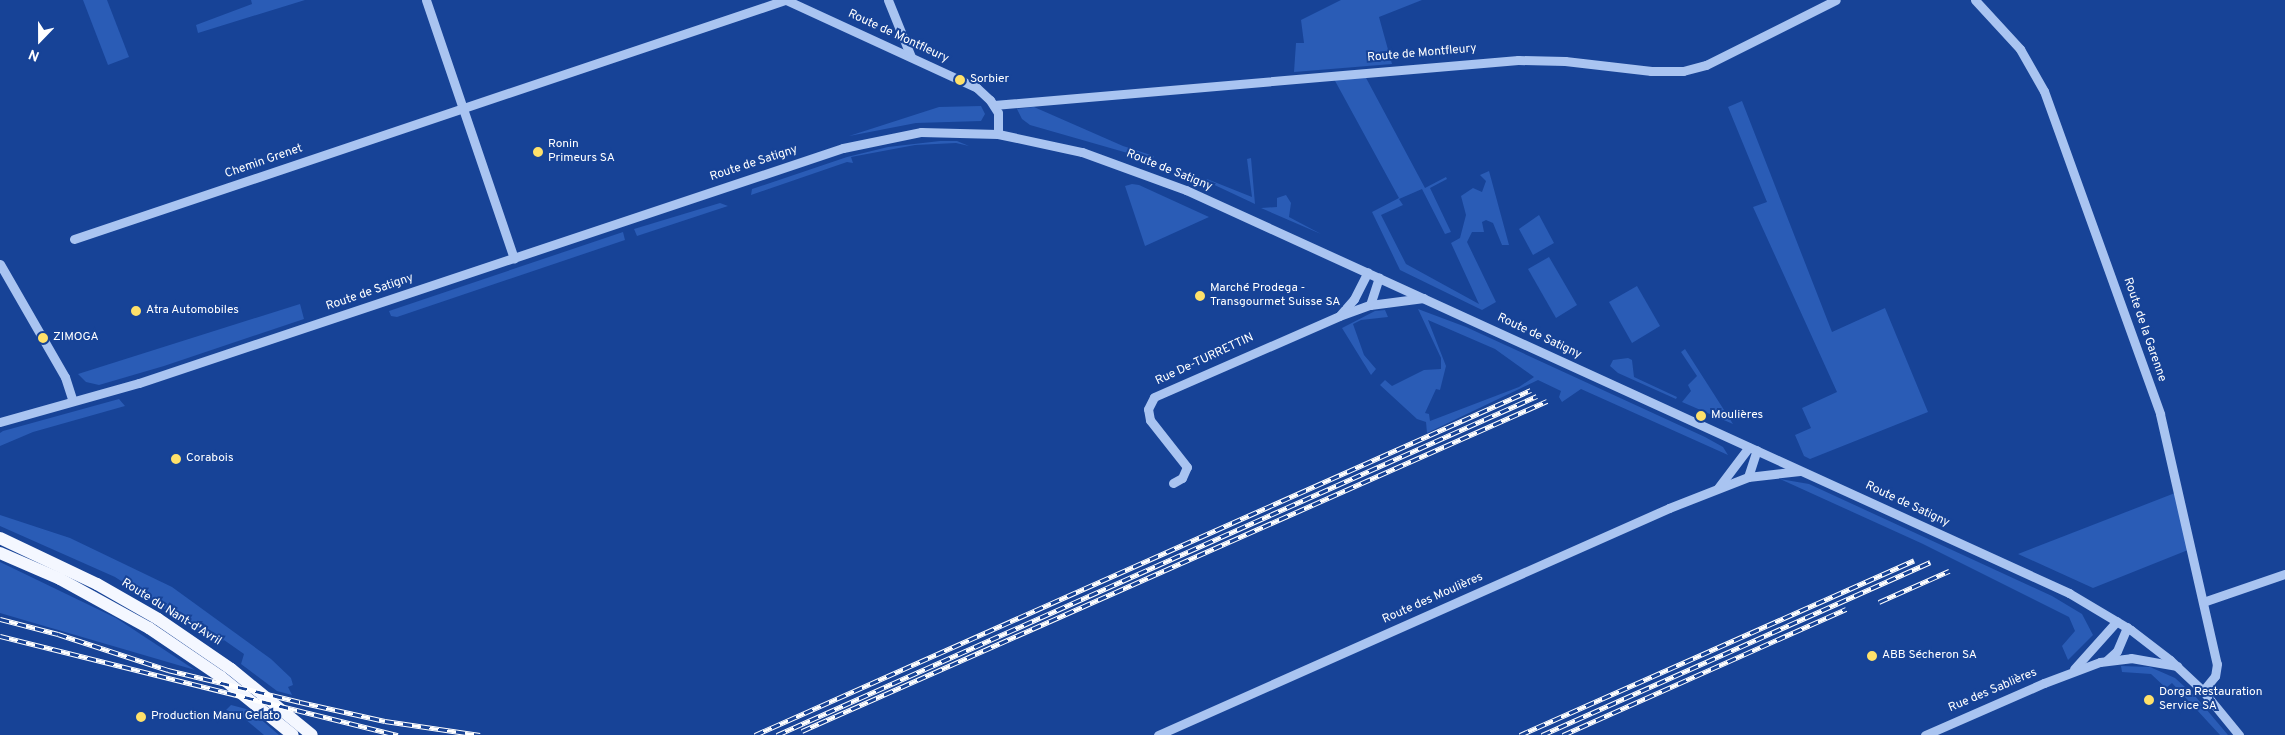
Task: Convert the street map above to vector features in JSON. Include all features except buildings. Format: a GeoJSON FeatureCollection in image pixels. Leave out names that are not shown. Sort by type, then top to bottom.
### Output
{"type":"FeatureCollection","features":[{"type":"Feature","properties":{"kind":"main road","name":"Route du Nant-d'Avril"},"geometry":{"type":"LineString","coordinates":[[0,538],[97,584],[158,619],[231,669],[312,735]]}},
{"type":"Feature","properties":{"kind":"main road","name":"Route du Nant-d'Avril"},"geometry":{"type":"LineString","coordinates":[[0,553],[60,579],[149,628],[221,677],[293,735]]}},
{"type":"Feature","properties":{"kind":"street"},"geometry":{"type":"LineString","coordinates":[[426,0],[514,258]]}},
{"type":"Feature","properties":{"kind":"street","name":"Chemin Grenet"},"geometry":{"type":"LineString","coordinates":[[74,239],[786,0]]}},
{"type":"Feature","properties":{"kind":"street","name":"Route de Montfleury"},"geometry":{"type":"LineString","coordinates":[[786,0],[970,84],[994,105],[1518,60],[1565,61],[1651,71],[1683,71],[1706,64],[1836,0]]}},
{"type":"Feature","properties":{"kind":"street"},"geometry":{"type":"LineString","coordinates":[[888,0],[911,57]]}},
{"type":"Feature","properties":{"kind":"street","name":"Route de la Garenne"},"geometry":{"type":"LineString","coordinates":[[1975,0],[2020,50],[2053,110],[2160,414],[2217,664],[2215,676],[2203,691]]}},
{"type":"Feature","properties":{"kind":"street"},"geometry":{"type":"LineString","coordinates":[[994,105],[998,113],[998,134]]}},
{"type":"Feature","properties":{"kind":"street","name":"Route de Satigny"},"geometry":{"type":"LineString","coordinates":[[0,422],[139,384],[860,144],[921,132],[998,134],[1064,146],[1144,173],[1368,272],[2069,593],[2127,627],[2177,666],[2203,691],[2239,735]]}},
{"type":"Feature","properties":{"kind":"street"},"geometry":{"type":"LineString","coordinates":[[0,264],[62,370],[73,402]]}},
{"type":"Feature","properties":{"kind":"street","name":"Rue De-TURRETTIN"},"geometry":{"type":"LineString","coordinates":[[1339,316],[1354,299],[1368,272]]}},
{"type":"Feature","properties":{"kind":"street"},"geometry":{"type":"LineString","coordinates":[[1370,305],[1379,277]]}},
{"type":"Feature","properties":{"kind":"street","name":"Rue De-TURRETTIN"},"geometry":{"type":"LineString","coordinates":[[1173,483],[1182,478],[1187,467],[1150,420],[1148,409],[1154,397],[1339,316],[1370,305],[1424,298]]}},
{"type":"Feature","properties":{"kind":"street"},"geometry":{"type":"LineString","coordinates":[[1753,448],[1748,477],[1802,471]]}},
{"type":"Feature","properties":{"kind":"street"},"geometry":{"type":"LineString","coordinates":[[1718,489],[1753,448]]}},
{"type":"Feature","properties":{"kind":"street","name":"Route des Moulières"},"geometry":{"type":"LineString","coordinates":[[1158,735],[1748,477]]}},
{"type":"Feature","properties":{"kind":"street"},"geometry":{"type":"LineString","coordinates":[[2204,602],[2285,574]]}},
{"type":"Feature","properties":{"kind":"street","name":"Rue des Sablières"},"geometry":{"type":"LineString","coordinates":[[2072,671],[2116,620]]}},
{"type":"Feature","properties":{"kind":"street"},"geometry":{"type":"LineString","coordinates":[[2107,661],[2117,651],[2127,627]]}},
{"type":"Feature","properties":{"kind":"street","name":"Rue des Sablières"},"geometry":{"type":"LineString","coordinates":[[1924,735],[2072,671],[2107,661],[2146,659],[2177,666]]}},
{"type":"Feature","properties":{"kind":"shaded area"},"geometry":{"type":"Polygon","coordinates":[[[83,0],[107,0],[129,57],[108,65],[83,0]]]}},
{"type":"Feature","properties":{"kind":"shaded area"},"geometry":{"type":"Polygon","coordinates":[[[251,0],[305,0],[198,33],[196,25],[252,4],[251,0]]]}},
{"type":"Feature","properties":{"kind":"shaded area"},"geometry":{"type":"Polygon","coordinates":[[[1341,0],[1422,0],[1379,17],[1392,64],[1294,72],[1296,43],[1304,43],[1301,20],[1341,0]]]}},
{"type":"Feature","properties":{"kind":"shaded area"},"geometry":{"type":"Polygon","coordinates":[[[1365,76],[1425,188],[1446,177],[1447,179],[1430,188],[1451,232],[1445,234],[1422,189],[1399,199],[1403,205],[1381,215],[1406,264],[1479,304],[1451,243],[1460,238],[1466,215],[1461,196],[1473,188],[1482,192],[1486,181],[1480,175],[1489,171],[1509,245],[1502,245],[1493,223],[1486,220],[1482,222],[1484,232],[1472,232],[1467,242],[1496,302],[1482,310],[1400,270],[1372,212],[1399,198],[1334,79],[1365,76]]]}},
{"type":"Feature","properties":{"kind":"shaded area"},"geometry":{"type":"Polygon","coordinates":[[[1742,101],[1832,332],[1885,308],[1928,412],[1810,459],[1804,456],[1795,435],[1811,428],[1802,408],[1837,392],[1753,207],[1767,202],[1728,107],[1742,101]]]}},
{"type":"Feature","properties":{"kind":"shaded area"},"geometry":{"type":"Polygon","coordinates":[[[981,106],[985,114],[981,121],[916,123],[849,136],[939,107],[981,106]]]}},
{"type":"Feature","properties":{"kind":"shaded area"},"geometry":{"type":"Polygon","coordinates":[[[1034,107],[1123,146],[1154,156],[1152,160],[1030,125],[1022,119],[1017,109],[1034,107]]]}},
{"type":"Feature","properties":{"kind":"shaded area"},"geometry":{"type":"Polygon","coordinates":[[[957,141],[969,146],[956,143],[915,145],[851,157],[853,163],[847,162],[751,195],[752,189],[847,157],[888,147],[957,141]]]}},
{"type":"Feature","properties":{"kind":"shaded area"},"geometry":{"type":"Polygon","coordinates":[[[1251,158],[1255,204],[1206,181],[1207,179],[1252,197],[1247,159],[1251,158]]]}},
{"type":"Feature","properties":{"kind":"shaded area"},"geometry":{"type":"Polygon","coordinates":[[[1139,185],[1209,217],[1145,246],[1125,186],[1139,185]]]}},
{"type":"Feature","properties":{"kind":"shaded area"},"geometry":{"type":"Polygon","coordinates":[[[1286,195],[1291,203],[1289,217],[1321,234],[1261,208],[1277,207],[1277,198],[1286,195]]]}},
{"type":"Feature","properties":{"kind":"shaded area"},"geometry":{"type":"Polygon","coordinates":[[[720,203],[728,206],[637,236],[634,229],[720,203]]]}},
{"type":"Feature","properties":{"kind":"shaded area"},"geometry":{"type":"Polygon","coordinates":[[[1539,215],[1554,243],[1533,255],[1519,229],[1539,215]]]}},
{"type":"Feature","properties":{"kind":"shaded area"},"geometry":{"type":"Polygon","coordinates":[[[623,232],[625,240],[397,317],[391,316],[389,311],[623,232]]]}},
{"type":"Feature","properties":{"kind":"shaded area"},"geometry":{"type":"Polygon","coordinates":[[[1549,257],[1577,305],[1556,318],[1528,269],[1549,257]]]}},
{"type":"Feature","properties":{"kind":"shaded area"},"geometry":{"type":"Polygon","coordinates":[[[1637,286],[1660,326],[1632,343],[1609,302],[1637,286]]]}},
{"type":"Feature","properties":{"kind":"shaded area"},"geometry":{"type":"Polygon","coordinates":[[[300,304],[304,319],[164,366],[99,385],[86,382],[78,374],[300,304]]]}},
{"type":"Feature","properties":{"kind":"shaded area"},"geometry":{"type":"Polygon","coordinates":[[[1418,309],[1466,327],[1705,437],[1723,447],[1728,455],[1581,389],[1562,402],[1559,397],[1561,391],[1538,380],[1427,433],[1426,422],[1417,419],[1380,385],[1385,380],[1392,386],[1424,370],[1441,369],[1441,358],[1418,309]],[[1428,320],[1446,366],[1440,390],[1436,389],[1425,413],[1429,414],[1430,421],[1519,387],[1534,377],[1495,349],[1428,320]]]}},
{"type":"Feature","properties":{"kind":"shaded area"},"geometry":{"type":"Polygon","coordinates":[[[1385,310],[1388,317],[1361,320],[1353,324],[1364,355],[1376,369],[1371,375],[1342,328],[1375,311],[1385,310]]]}},
{"type":"Feature","properties":{"kind":"shaded area"},"geometry":{"type":"Polygon","coordinates":[[[1685,349],[1733,424],[1682,402],[1691,391],[1688,385],[1697,376],[1681,352],[1685,349]]]}},
{"type":"Feature","properties":{"kind":"shaded area"},"geometry":{"type":"Polygon","coordinates":[[[1628,358],[1632,360],[1634,377],[1677,397],[1676,399],[1618,373],[1610,366],[1613,360],[1628,358]]]}},
{"type":"Feature","properties":{"kind":"shaded area"},"geometry":{"type":"Polygon","coordinates":[[[119,399],[125,406],[33,432],[0,446],[0,433],[3,431],[119,399]]]}},
{"type":"Feature","properties":{"kind":"shaded area"},"geometry":{"type":"Polygon","coordinates":[[[1780,479],[1809,484],[2052,596],[2082,614],[2093,635],[2068,660],[2062,646],[2075,631],[2069,617],[1923,544],[1780,479]]]}},
{"type":"Feature","properties":{"kind":"shaded area"},"geometry":{"type":"Polygon","coordinates":[[[2175,493],[2188,550],[2093,588],[2018,554],[2175,493]]]}},
{"type":"Feature","properties":{"kind":"shaded area"},"geometry":{"type":"Polygon","coordinates":[[[0,515],[70,538],[172,587],[271,659],[291,678],[293,685],[288,687],[292,695],[277,691],[241,664],[244,654],[224,640],[218,644],[115,577],[0,526],[0,515]]]}},
{"type":"Feature","properties":{"kind":"shaded area"},"geometry":{"type":"Polygon","coordinates":[[[0,562],[116,618],[195,670],[0,613],[0,562]]]}},
{"type":"Feature","properties":{"kind":"shaded area"},"geometry":{"type":"Polygon","coordinates":[[[2121,666],[2150,667],[2175,678],[2195,696],[2228,735],[2220,735],[2172,683],[2166,688],[2151,674],[2122,672],[2121,666]]]}},
{"type":"Feature","properties":{"kind":"shaded area"},"geometry":{"type":"Polygon","coordinates":[[[231,705],[250,710],[279,735],[264,735],[239,714],[226,710],[231,705]]]}},
{"type":"Feature","properties":{"kind":"railway"},"geometry":{"type":"LineString","coordinates":[[755,735],[1531,390]]}},
{"type":"Feature","properties":{"kind":"railway"},"geometry":{"type":"LineString","coordinates":[[777,735],[1537,396]]}},
{"type":"Feature","properties":{"kind":"railway"},"geometry":{"type":"LineString","coordinates":[[802,731],[1547,401]]}},
{"type":"Feature","properties":{"kind":"railway"},"geometry":{"type":"LineString","coordinates":[[1520,735],[1914,560]]}},
{"type":"Feature","properties":{"kind":"railway"},"geometry":{"type":"LineString","coordinates":[[1542,735],[1930,562]]}},
{"type":"Feature","properties":{"kind":"railway"},"geometry":{"type":"LineString","coordinates":[[1879,602],[1949,571]]}},
{"type":"Feature","properties":{"kind":"railway"},"geometry":{"type":"LineString","coordinates":[[1563,735],[1846,609]]}},
{"type":"Feature","properties":{"kind":"railway"},"geometry":{"type":"LineString","coordinates":[[0,619],[58,634],[168,670],[300,702],[385,721],[480,735]]}},
{"type":"Feature","properties":{"kind":"railway"},"geometry":{"type":"LineString","coordinates":[[0,636],[398,735]]}},
{"type":"Feature","properties":{"kind":"place","name":"Sorbier"},"geometry":{"type":"Point","coordinates":[960,80]}},
{"type":"Feature","properties":{"kind":"place","name":"Ronin Primeurs SA"},"geometry":{"type":"Point","coordinates":[538,152]}},
{"type":"Feature","properties":{"kind":"place","name":"Marché Prodega - Transgourmet Suisse SA"},"geometry":{"type":"Point","coordinates":[1200,296]}},
{"type":"Feature","properties":{"kind":"place","name":"Atra Automobiles"},"geometry":{"type":"Point","coordinates":[136,311]}},
{"type":"Feature","properties":{"kind":"place","name":"ZIMOGA"},"geometry":{"type":"Point","coordinates":[43,338]}},
{"type":"Feature","properties":{"kind":"place","name":"Moulières"},"geometry":{"type":"Point","coordinates":[1701,416]}},
{"type":"Feature","properties":{"kind":"place","name":"Corabois"},"geometry":{"type":"Point","coordinates":[176,459]}},
{"type":"Feature","properties":{"kind":"place","name":"ABB Sécheron SA"},"geometry":{"type":"Point","coordinates":[1872,656]}},
{"type":"Feature","properties":{"kind":"place","name":"Dorga Restauration Service SA"},"geometry":{"type":"Point","coordinates":[2149,700]}},
{"type":"Feature","properties":{"kind":"place","name":"Production Manu Gelato"},"geometry":{"type":"Point","coordinates":[141,717]}}]}
